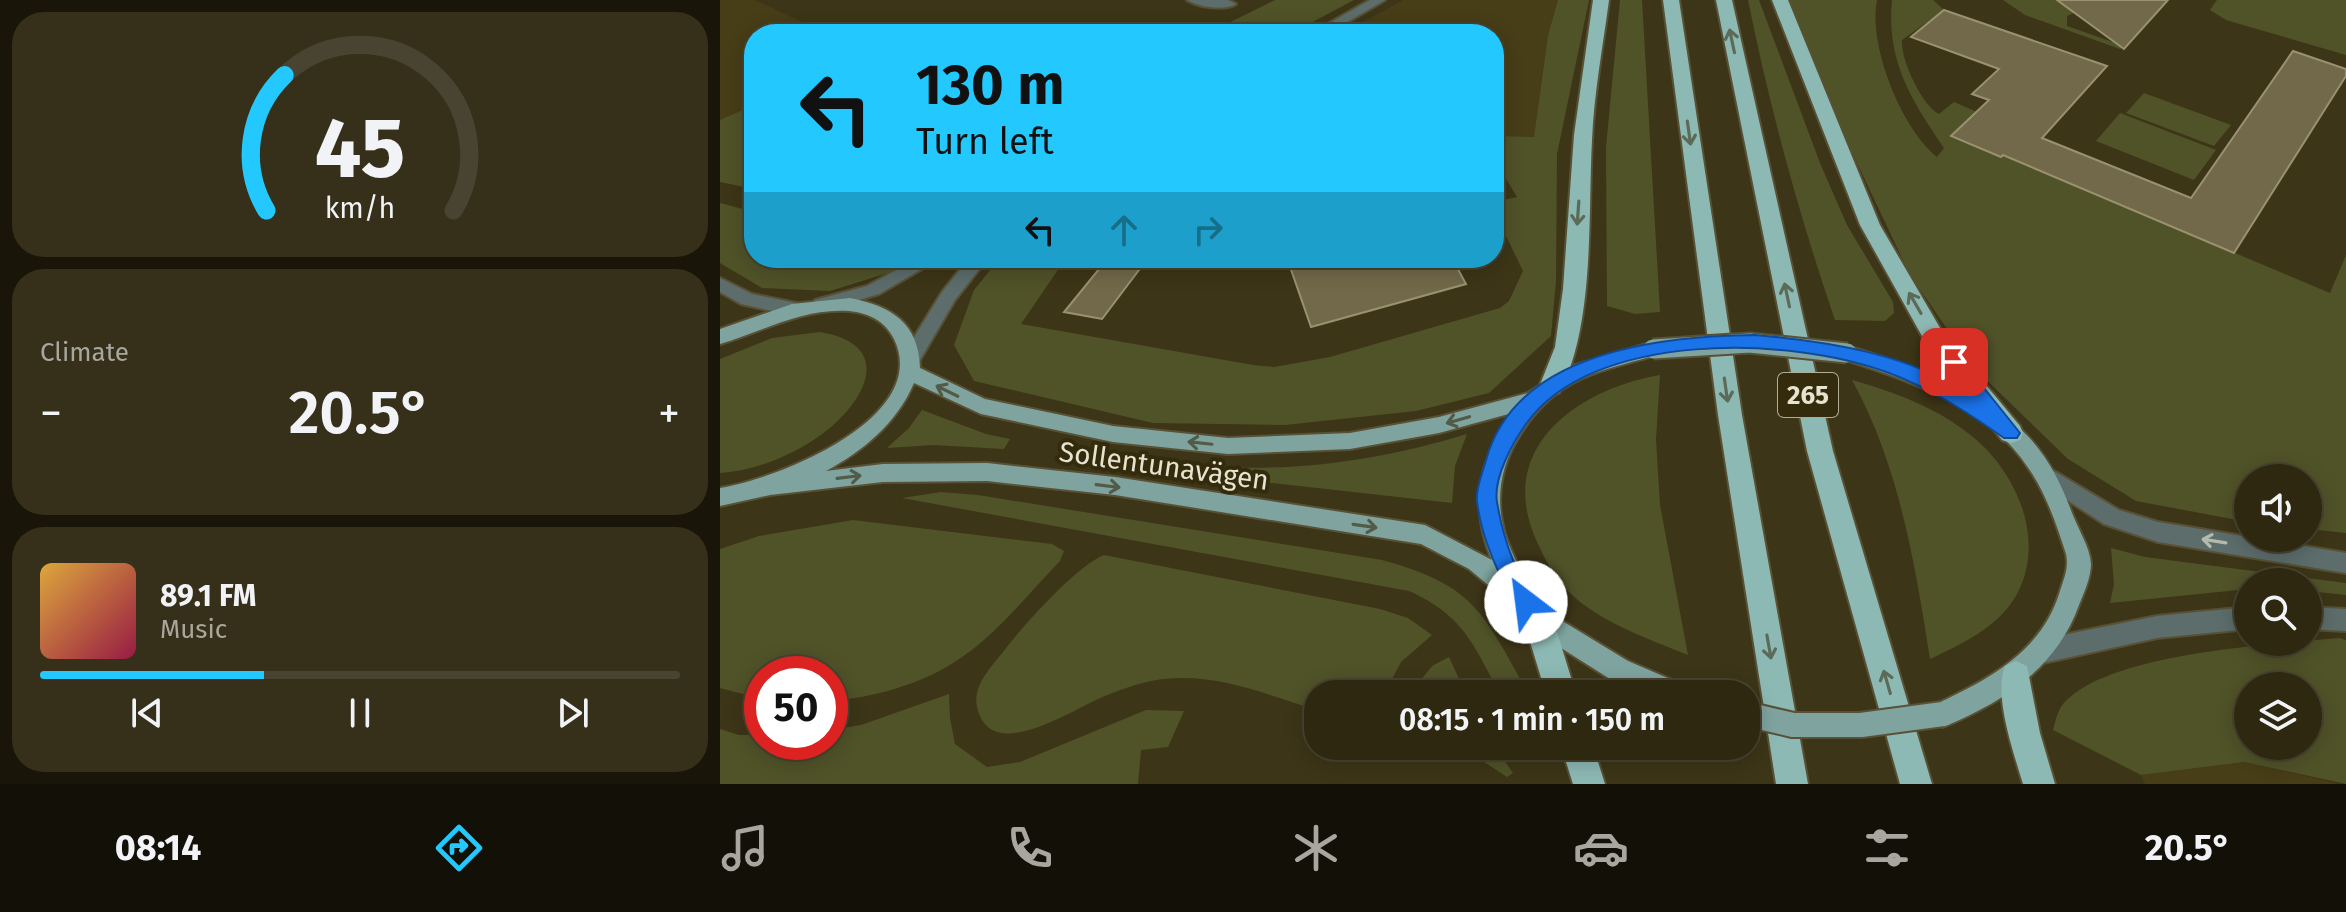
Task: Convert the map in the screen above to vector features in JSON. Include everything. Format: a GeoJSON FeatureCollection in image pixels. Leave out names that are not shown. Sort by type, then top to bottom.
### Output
{"type":"FeatureCollection","features":[{"type":"Feature","properties":{"kind":"highway"},"geometry":{"type":"LineString","coordinates":[[1542,393],[1566,347],[1574,289],[1583,135],[1601,0]]}},
{"type":"Feature","properties":{"kind":"highway"},"geometry":{"type":"LineString","coordinates":[[1671,0],[1730,415],[1792,784]]}},
{"type":"Feature","properties":{"kind":"highway","name":"265"},"geometry":{"type":"LineString","coordinates":[[1724,0],[1820,451],[1916,784]]}},
{"type":"Feature","properties":{"kind":"highway"},"geometry":{"type":"LineString","coordinates":[[1780,0],[1870,225],[1935,339],[2011,433]]}},
{"type":"Feature","properties":{"kind":"highway"},"geometry":{"type":"LineString","coordinates":[[1533,612],[1556,680]]}},
{"type":"Feature","properties":{"kind":"highway"},"geometry":{"type":"LineString","coordinates":[[2016,676],[2024,733],[2039,784]]}},
{"type":"Feature","properties":{"kind":"highway"},"geometry":{"type":"LineString","coordinates":[[1581,760],[1589,784]]}},
{"type":"Feature","properties":{"kind":"main road"},"geometry":{"type":"LineString","coordinates":[[720,337],[736,328],[794,309],[821,305],[853,306],[882,314],[902,329],[910,366],[894,402],[864,435],[823,464],[772,487],[726,499]]}},
{"type":"Feature","properties":{"kind":"main road","name":"Sollentunavägen"},"geometry":{"type":"LineString","coordinates":[[910,366],[981,406],[1113,434],[1228,446],[1350,441],[1439,425],[1542,393],[1599,363],[1653,349],[1705,342],[1755,341],[1847,353],[1896,368],[1954,394],[2011,433],[2049,477]]}},
{"type":"Feature","properties":{"kind":"main road"},"geometry":{"type":"LineString","coordinates":[[1533,612],[1503,563],[1486,498],[1500,445],[1542,393]]}},
{"type":"Feature","properties":{"kind":"main road","name":"Sollentunavägen"},"geometry":{"type":"LineString","coordinates":[[772,487],[883,473],[987,472],[1115,486],[1425,535],[1477,562],[1533,612],[1619,670],[1642,680]]}},
{"type":"Feature","properties":{"kind":"main road"},"geometry":{"type":"LineString","coordinates":[[1760,717],[1793,725],[1861,725],[1943,714],[1985,695],[2016,676],[2043,651],[2063,621],[2079,564],[2049,477]]}},
{"type":"Feature","properties":{"kind":"street"},"geometry":{"type":"LineString","coordinates":[[1193,0],[1230,4]]}},
{"type":"Feature","properties":{"kind":"street"},"geometry":{"type":"LineString","coordinates":[[1335,24],[1379,0]]}},
{"type":"Feature","properties":{"kind":"street"},"geometry":{"type":"LineString","coordinates":[[821,305],[873,290],[914,268]]}},
{"type":"Feature","properties":{"kind":"street"},"geometry":{"type":"LineString","coordinates":[[910,366],[948,296],[971,268]]}},
{"type":"Feature","properties":{"kind":"street"},"geometry":{"type":"LineString","coordinates":[[720,284],[747,299],[794,309]]}},
{"type":"Feature","properties":{"kind":"street"},"geometry":{"type":"LineString","coordinates":[[2049,477],[2112,517],[2158,532],[2346,563]]}},
{"type":"Feature","properties":{"kind":"street"},"geometry":{"type":"LineString","coordinates":[[2043,651],[2157,627],[2234,619]]}},
{"type":"Feature","properties":{"kind":"street"},"geometry":{"type":"LineString","coordinates":[[2322,619],[2346,620]]}},
{"type":"Feature","properties":{"kind":"shaded area"},"geometry":{"type":"Polygon","coordinates":[[[720,0],[755,0],[807,24],[744,24],[744,109],[720,120],[720,0]]]}},
{"type":"Feature","properties":{"kind":"shaded area"},"geometry":{"type":"Polygon","coordinates":[[[1403,0],[1558,0],[1548,35],[1534,138],[1504,136],[1504,24],[1359,24],[1403,0]]]}},
{"type":"Feature","properties":{"kind":"shaded area"},"geometry":{"type":"Polygon","coordinates":[[[2244,762],[2340,784],[2145,784],[2141,775],[2244,762]]]}},
{"type":"Feature","properties":{"kind":"green space"},"geometry":{"type":"Polygon","coordinates":[[[1275,0],[1354,0],[1309,24],[1226,24],[1275,0]]]}},
{"type":"Feature","properties":{"kind":"green space"},"geometry":{"type":"Polygon","coordinates":[[[1558,0],[1589,0],[1557,154],[1556,281],[1551,336],[1489,393],[1416,411],[1285,425],[1153,423],[974,381],[954,345],[974,290],[992,268],[1059,268],[1021,324],[1274,367],[1330,357],[1500,308],[1509,301],[1523,271],[1504,232],[1504,200],[1517,197],[1504,176],[1504,136],[1534,137],[1548,35],[1558,0]]]}},
{"type":"Feature","properties":{"kind":"green space"},"geometry":{"type":"Polygon","coordinates":[[[1620,0],[1642,0],[1660,312],[1635,314],[1607,306],[1606,147],[1620,0]]]}},
{"type":"Feature","properties":{"kind":"green space"},"geometry":{"type":"Polygon","coordinates":[[[1748,0],[1759,0],[1820,163],[1847,225],[1893,302],[1894,313],[1885,321],[1835,320],[1786,162],[1748,0]]]}},
{"type":"Feature","properties":{"kind":"green space"},"geometry":{"type":"Polygon","coordinates":[[[1780,0],[1877,0],[1878,39],[1890,84],[1911,127],[1937,157],[1944,148],[1911,96],[1897,61],[1891,22],[1892,0],[1933,0],[1944,10],[1902,40],[1902,48],[1913,81],[1932,109],[1939,114],[1954,102],[1977,112],[1952,137],[2000,157],[2002,155],[2330,293],[2346,255],[2346,533],[2322,530],[2322,464],[2234,464],[2234,519],[2136,501],[2068,459],[1974,368],[1910,275],[1780,0]]]}},
{"type":"Feature","properties":{"kind":"green space"},"geometry":{"type":"Polygon","coordinates":[[[2003,0],[2057,0],[2074,13],[2067,16],[2067,26],[2124,46],[2120,49],[2025,15],[2003,0]]]}},
{"type":"Feature","properties":{"kind":"green space"},"geometry":{"type":"Polygon","coordinates":[[[2217,0],[2346,0],[2346,55],[2226,20],[2210,10],[2217,0]]]}},
{"type":"Feature","properties":{"kind":"green space"},"geometry":{"type":"Polygon","coordinates":[[[2144,93],[2231,125],[2214,146],[2126,113],[2144,93]]]}},
{"type":"Feature","properties":{"kind":"green space"},"geometry":{"type":"Polygon","coordinates":[[[744,109],[744,187],[720,182],[720,120],[744,109]]]}},
{"type":"Feature","properties":{"kind":"green space"},"geometry":{"type":"Polygon","coordinates":[[[2120,113],[2216,150],[2194,180],[2096,141],[2120,113]]]}},
{"type":"Feature","properties":{"kind":"green space"},"geometry":{"type":"Polygon","coordinates":[[[720,203],[744,209],[744,268],[898,268],[830,291],[762,288],[720,263],[720,203]]]}},
{"type":"Feature","properties":{"kind":"green space"},"geometry":{"type":"Polygon","coordinates":[[[820,332],[845,340],[860,351],[866,365],[865,381],[845,414],[812,441],[780,458],[720,473],[720,359],[772,338],[820,332]]]}},
{"type":"Feature","properties":{"kind":"green space"},"geometry":{"type":"Polygon","coordinates":[[[1660,375],[1656,439],[1660,505],[1688,655],[1610,621],[1581,603],[1556,576],[1545,558],[1527,512],[1526,481],[1534,454],[1550,430],[1598,395],[1660,375]]]}},
{"type":"Feature","properties":{"kind":"green space"},"geometry":{"type":"Polygon","coordinates":[[[1852,380],[1916,402],[1960,427],[2003,469],[2022,509],[2029,552],[2017,594],[1990,625],[1967,641],[1930,659],[1903,516],[1882,446],[1852,380]]]}},
{"type":"Feature","properties":{"kind":"green space"},"geometry":{"type":"Polygon","coordinates":[[[922,410],[986,434],[1010,439],[1004,449],[933,445],[887,448],[909,428],[922,410]]]}},
{"type":"Feature","properties":{"kind":"green space"},"geometry":{"type":"Polygon","coordinates":[[[1467,434],[1455,466],[1452,503],[1208,476],[1211,466],[1308,466],[1340,462],[1404,451],[1467,434]]]}},
{"type":"Feature","properties":{"kind":"green space"},"geometry":{"type":"Polygon","coordinates":[[[941,492],[978,495],[1382,560],[1414,570],[1458,593],[1487,623],[1521,680],[1492,680],[1474,646],[1455,621],[1409,591],[902,498],[941,492]]]}},
{"type":"Feature","properties":{"kind":"green space"},"geometry":{"type":"Polygon","coordinates":[[[853,520],[1052,544],[1064,551],[1060,561],[982,641],[953,663],[925,678],[848,699],[848,656],[744,656],[744,694],[720,688],[720,549],[759,536],[853,520]]]}},
{"type":"Feature","properties":{"kind":"green space"},"geometry":{"type":"Polygon","coordinates":[[[2111,548],[2145,557],[2234,569],[2234,590],[2110,603],[2114,584],[2111,548]]]}},
{"type":"Feature","properties":{"kind":"green space"},"geometry":{"type":"Polygon","coordinates":[[[1104,555],[1380,609],[1408,618],[1432,635],[1401,662],[1391,680],[1304,680],[1304,706],[1217,681],[1172,678],[1124,689],[1040,727],[1004,733],[990,728],[977,707],[981,681],[1050,598],[1092,561],[1104,555]]]}},
{"type":"Feature","properties":{"kind":"green space"},"geometry":{"type":"Polygon","coordinates":[[[2322,580],[2346,583],[2346,595],[2322,592],[2322,580]]]}},
{"type":"Feature","properties":{"kind":"green space"},"geometry":{"type":"Polygon","coordinates":[[[2322,640],[2346,640],[2346,784],[2244,762],[2141,775],[2053,730],[2061,707],[2081,689],[2112,674],[2191,654],[2234,648],[2234,656],[2322,656],[2322,640]]]}},
{"type":"Feature","properties":{"kind":"green space"},"geometry":{"type":"Polygon","coordinates":[[[1449,657],[1460,680],[1421,680],[1432,666],[1449,657]]]}},
{"type":"Feature","properties":{"kind":"green space"},"geometry":{"type":"Polygon","coordinates":[[[949,694],[955,744],[987,767],[1020,762],[1146,710],[1184,711],[1168,747],[1141,750],[1138,784],[720,784],[720,729],[744,735],[744,760],[848,760],[848,727],[949,694]]]}},
{"type":"Feature","properties":{"kind":"green space"},"geometry":{"type":"Polygon","coordinates":[[[1481,760],[1504,760],[1513,773],[1507,777],[1481,760]]]}},
{"type":"Feature","properties":{"kind":"building"},"geometry":{"type":"Polygon","coordinates":[[[2057,0],[2168,0],[2124,49],[2057,0]]]}},
{"type":"Feature","properties":{"kind":"building"},"geometry":{"type":"Polygon","coordinates":[[[1944,10],[2107,66],[2042,138],[2191,198],[2293,51],[2346,69],[2346,76],[2234,253],[1951,136],[1989,100],[1972,94],[1999,69],[1911,37],[1944,10]]]}},
{"type":"Feature","properties":{"kind":"building"},"geometry":{"type":"Polygon","coordinates":[[[1100,268],[1140,268],[1102,319],[1064,312],[1100,268]]]}},
{"type":"Feature","properties":{"kind":"building"},"geometry":{"type":"Polygon","coordinates":[[[1290,268],[1457,268],[1466,284],[1311,327],[1290,268]]]}},
{"type":"Feature","properties":{"kind":"route"},"geometry":{"type":"LineString","coordinates":[[1526,602],[1503,563],[1486,498],[1500,445],[1533,399],[1572,375],[1599,363],[1653,349],[1705,342],[1755,341],[1808,346],[1847,353],[1896,368],[1954,394],[2011,433],[1954,362]]}}]}
